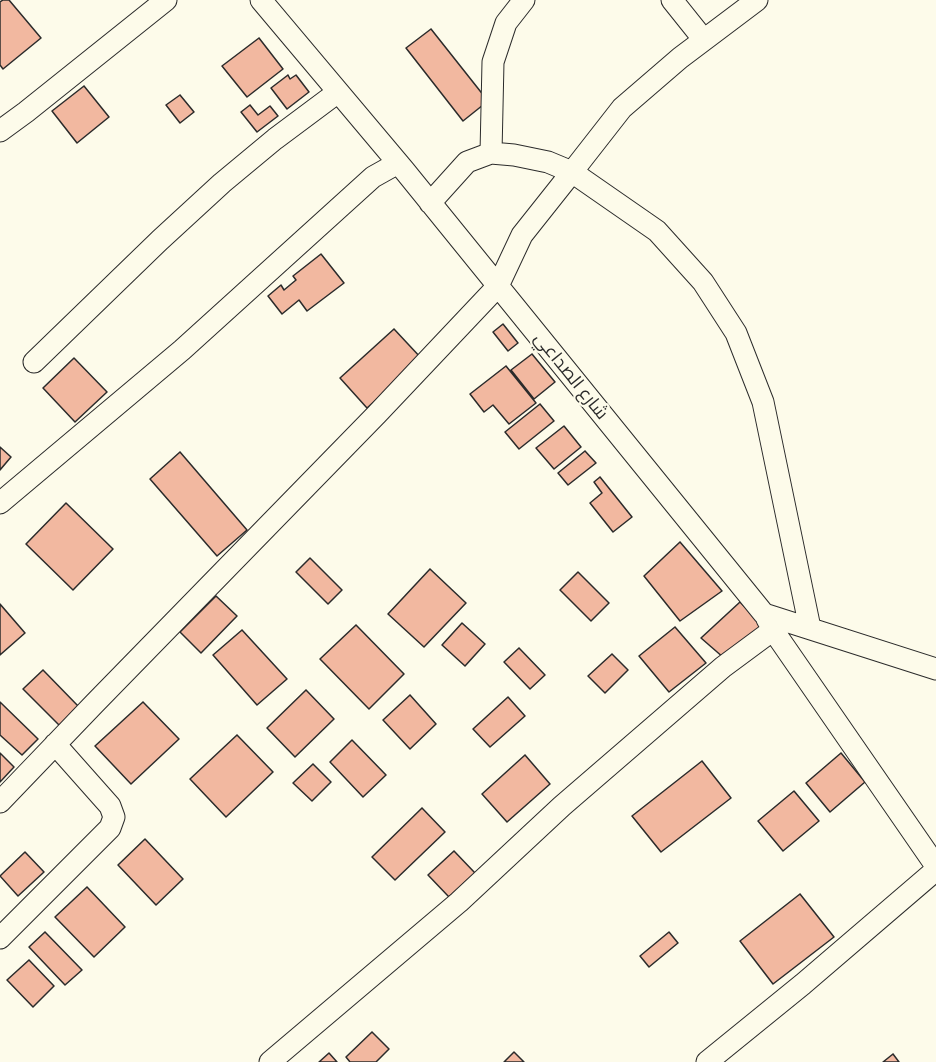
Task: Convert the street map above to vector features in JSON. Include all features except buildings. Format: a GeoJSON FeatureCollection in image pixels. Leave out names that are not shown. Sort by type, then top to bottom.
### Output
{"type":"FeatureCollection","features":[{"type":"Feature","properties":{"kind":"street"},"geometry":{"type":"LineString","coordinates":[[0,131],[166,0]]}},
{"type":"Feature","properties":{"kind":"street","name":"شارع الصداعي"},"geometry":{"type":"LineString","coordinates":[[261,0],[430,202],[769,622],[936,868]]}},
{"type":"Feature","properties":{"kind":"street"},"geometry":{"type":"LineString","coordinates":[[491,153],[493,62],[506,23],[524,0]]}},
{"type":"Feature","properties":{"kind":"street"},"geometry":{"type":"LineString","coordinates":[[672,0],[704,40]]}},
{"type":"Feature","properties":{"kind":"street"},"geometry":{"type":"LineString","coordinates":[[0,802],[377,414],[498,286],[522,235],[622,108],[680,58],[757,0]]}},
{"type":"Feature","properties":{"kind":"street"},"geometry":{"type":"LineString","coordinates":[[34,362],[222,183],[275,139],[338,92]]}},
{"type":"Feature","properties":{"kind":"street"},"geometry":{"type":"LineString","coordinates":[[430,202],[468,162],[491,153],[548,162],[572,172],[657,231],[703,282],[736,333],[763,402],[810,628]]}},
{"type":"Feature","properties":{"kind":"street"},"geometry":{"type":"LineString","coordinates":[[0,503],[182,350],[373,177],[398,163]]}},
{"type":"Feature","properties":{"kind":"street"},"geometry":{"type":"LineString","coordinates":[[270,1062],[459,902],[562,806],[723,667],[769,622],[810,628],[936,669]]}},
{"type":"Feature","properties":{"kind":"street"},"geometry":{"type":"LineString","coordinates":[[0,938],[110,828],[114,817],[110,806],[55,744]]}},
{"type":"Feature","properties":{"kind":"street"},"geometry":{"type":"LineString","coordinates":[[707,1062],[812,976],[936,868]]}}]}
